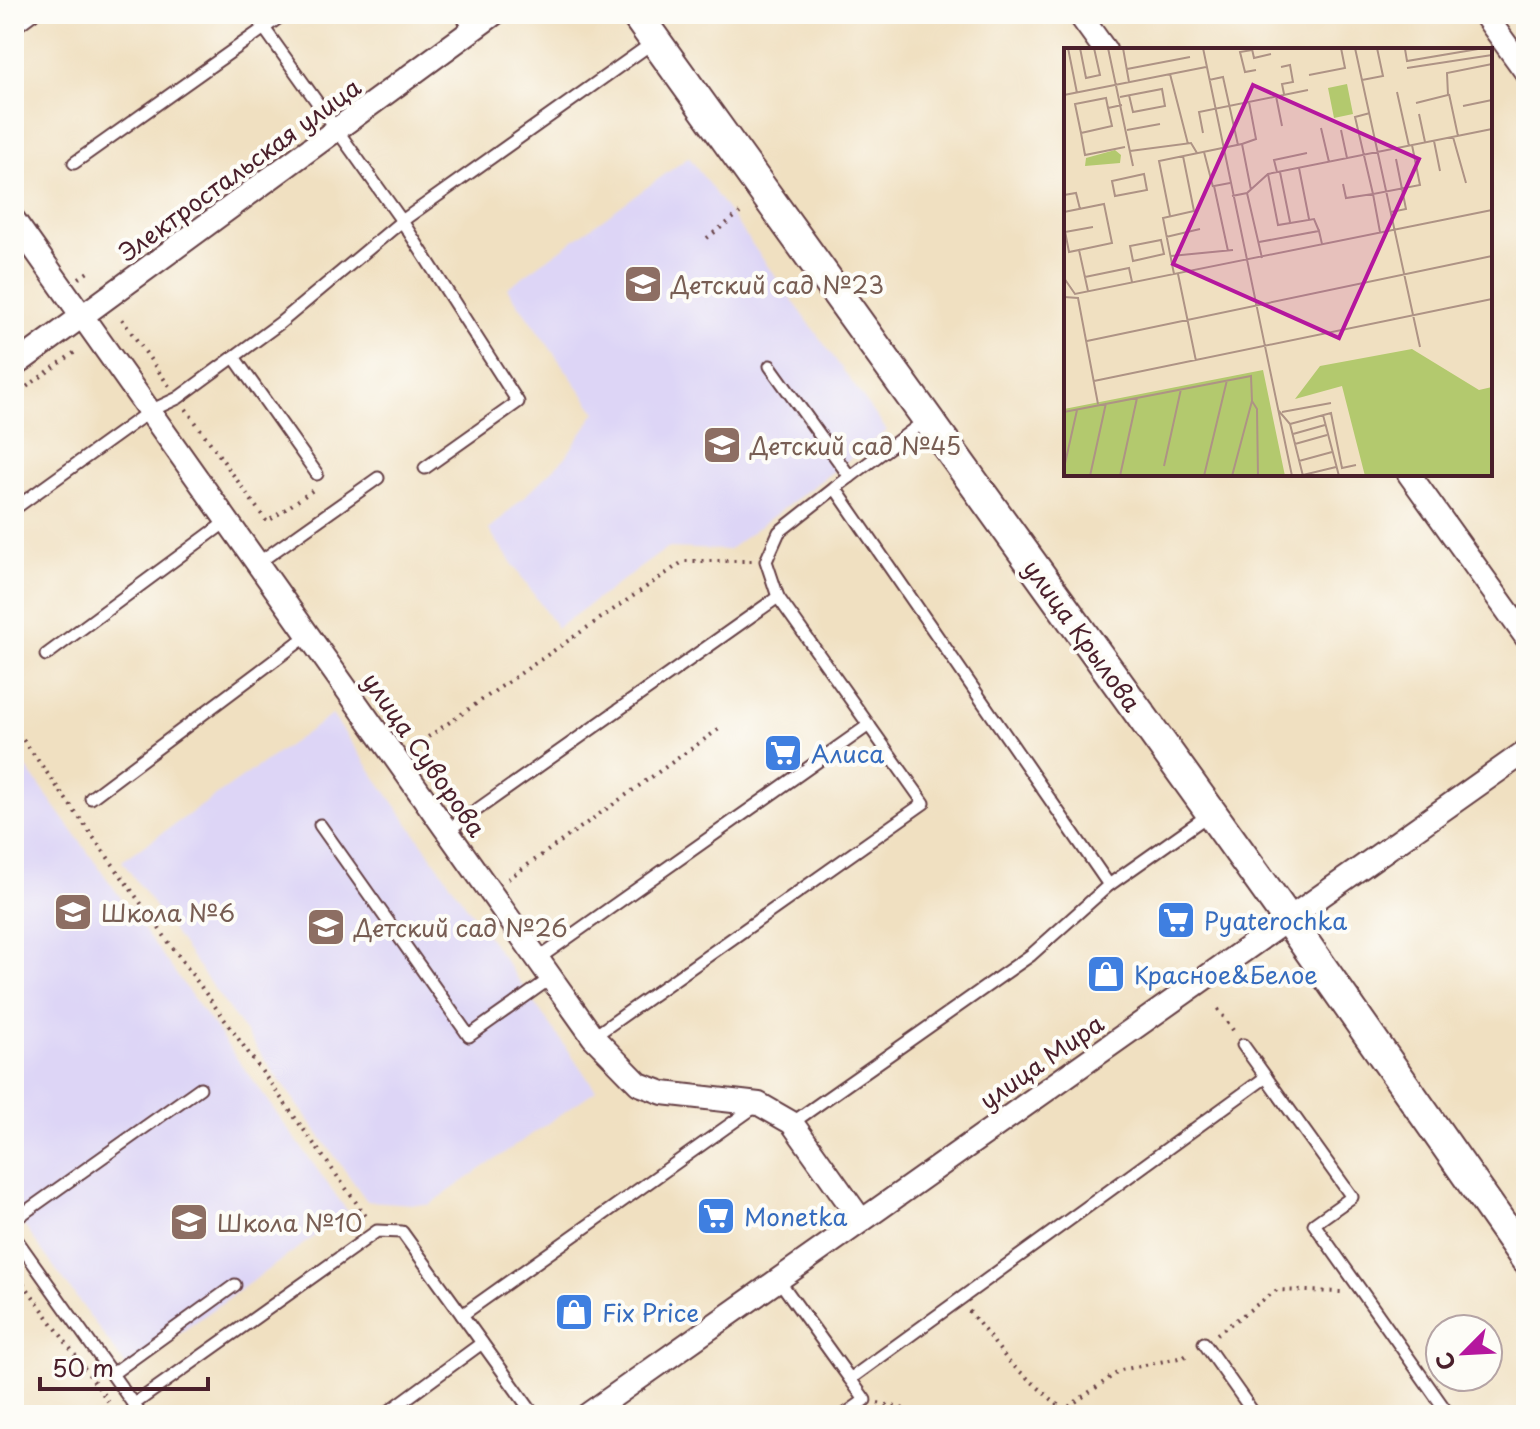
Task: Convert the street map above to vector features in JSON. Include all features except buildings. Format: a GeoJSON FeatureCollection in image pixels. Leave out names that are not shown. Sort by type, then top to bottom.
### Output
{"type":"FeatureCollection","features":[{"type":"Feature","properties":{"kind":"main road","name":"улица Крылова"},"geometry":{"type":"LineString","coordinates":[[636,14],[1212,813],[1526,1259]]}},
{"type":"Feature","properties":{"kind":"street","name":"Электростальская улица"},"geometry":{"type":"LineString","coordinates":[[14,366],[337,129],[466,22],[494,14]]}},
{"type":"Feature","properties":{"kind":"street"},"geometry":{"type":"LineString","coordinates":[[1079,14],[1104,48]]}},
{"type":"Feature","properties":{"kind":"street"},"geometry":{"type":"LineString","coordinates":[[1484,14],[1526,72]]}},
{"type":"Feature","properties":{"kind":"street","name":"улица Суворова"},"geometry":{"type":"LineString","coordinates":[[14,220],[593,1037],[639,1084],[663,1093],[759,1104],[792,1123],[861,1220]]}},
{"type":"Feature","properties":{"kind":"street"},"geometry":{"type":"LineString","coordinates":[[1410,476],[1526,637]]}},
{"type":"Feature","properties":{"kind":"street","name":"улица Мира"},"geometry":{"type":"LineString","coordinates":[[587,1415],[1526,751]]}},
{"type":"Feature","properties":{"kind":"lane"},"geometry":{"type":"LineString","coordinates":[[14,28],[33,14]]}},
{"type":"Feature","properties":{"kind":"lane"},"geometry":{"type":"LineString","coordinates":[[254,14],[402,221],[518,402],[425,468]]}},
{"type":"Feature","properties":{"kind":"lane"},"geometry":{"type":"LineString","coordinates":[[74,163],[284,14]]}},
{"type":"Feature","properties":{"kind":"lane"},"geometry":{"type":"LineString","coordinates":[[14,509],[150,411],[178,398],[234,357],[402,221],[656,41]]}},
{"type":"Feature","properties":{"kind":"lane"},"geometry":{"type":"LineString","coordinates":[[234,357],[317,474]]}},
{"type":"Feature","properties":{"kind":"lane"},"geometry":{"type":"LineString","coordinates":[[770,366],[850,477]]}},
{"type":"Feature","properties":{"kind":"lane"},"geometry":{"type":"LineString","coordinates":[[593,1037],[924,803],[778,597],[766,561],[779,532],[928,419]]}},
{"type":"Feature","properties":{"kind":"lane"},"geometry":{"type":"LineString","coordinates":[[258,563],[378,478]]}},
{"type":"Feature","properties":{"kind":"lane"},"geometry":{"type":"LineString","coordinates":[[835,488],[1109,885]]}},
{"type":"Feature","properties":{"kind":"lane"},"geometry":{"type":"LineString","coordinates":[[46,655],[227,521]]}},
{"type":"Feature","properties":{"kind":"lane"},"geometry":{"type":"LineString","coordinates":[[447,831],[778,597]]}},
{"type":"Feature","properties":{"kind":"lane"},"geometry":{"type":"LineString","coordinates":[[91,798],[308,635]]}},
{"type":"Feature","properties":{"kind":"lane"},"geometry":{"type":"LineString","coordinates":[[538,959],[869,725]]}},
{"type":"Feature","properties":{"kind":"lane"},"geometry":{"type":"LineString","coordinates":[[792,1123],[1031,955],[1109,885],[1212,813]]}},
{"type":"Feature","properties":{"kind":"lane"},"geometry":{"type":"LineString","coordinates":[[320,825],[469,1036],[551,978]]}},
{"type":"Feature","properties":{"kind":"lane"},"geometry":{"type":"LineString","coordinates":[[1243,1045],[1352,1197],[1314,1224],[1449,1415]]}},
{"type":"Feature","properties":{"kind":"lane"},"geometry":{"type":"LineString","coordinates":[[850,1379],[1266,1077]]}},
{"type":"Feature","properties":{"kind":"lane"},"geometry":{"type":"LineString","coordinates":[[14,1220],[200,1088]]}},
{"type":"Feature","properties":{"kind":"lane"},"geometry":{"type":"LineString","coordinates":[[462,1315],[759,1104]]}},
{"type":"Feature","properties":{"kind":"lane"},"geometry":{"type":"LineString","coordinates":[[134,1404],[377,1231],[402,1232],[534,1415]]}},
{"type":"Feature","properties":{"kind":"lane"},"geometry":{"type":"LineString","coordinates":[[14,1236],[141,1415]]}},
{"type":"Feature","properties":{"kind":"lane"},"geometry":{"type":"LineString","coordinates":[[778,1279],[865,1400],[844,1415]]}},
{"type":"Feature","properties":{"kind":"lane"},"geometry":{"type":"LineString","coordinates":[[112,1374],[235,1285]]}},
{"type":"Feature","properties":{"kind":"lane"},"geometry":{"type":"LineString","coordinates":[[384,1415],[482,1343]]}},
{"type":"Feature","properties":{"kind":"lane"},"geometry":{"type":"LineString","coordinates":[[1204,1343],[1255,1415]]}},
{"type":"Feature","properties":{"kind":"path"},"geometry":{"type":"LineString","coordinates":[[707,238],[740,213]]}},
{"type":"Feature","properties":{"kind":"path"},"geometry":{"type":"LineString","coordinates":[[122,319],[267,522],[323,482],[317,474]]}},
{"type":"Feature","properties":{"kind":"path"},"geometry":{"type":"LineString","coordinates":[[14,396],[78,350]]}},
{"type":"Feature","properties":{"kind":"path"},"geometry":{"type":"LineString","coordinates":[[396,759],[684,561],[766,561]]}},
{"type":"Feature","properties":{"kind":"path"},"geometry":{"type":"LineString","coordinates":[[14,727],[377,1231]]}},
{"type":"Feature","properties":{"kind":"path"},"geometry":{"type":"LineString","coordinates":[[490,891],[719,729]]}},
{"type":"Feature","properties":{"kind":"path"},"geometry":{"type":"LineString","coordinates":[[1218,1009],[1243,1045]]}},
{"type":"Feature","properties":{"kind":"path"},"geometry":{"type":"LineString","coordinates":[[14,1270],[109,1403]]}},
{"type":"Feature","properties":{"kind":"path"},"geometry":{"type":"LineString","coordinates":[[960,1299],[1010,1363],[1064,1410],[1121,1370],[1184,1357],[1277,1290],[1362,1292]]}},
{"type":"Feature","properties":{"kind":"path"},"geometry":{"type":"LineString","coordinates":[[865,1400],[931,1415]]}},
{"type":"Feature","properties":{"kind":"shaded area","name":"Детский сад №45"},"geometry":{"type":"Polygon","coordinates":[[[689,157],[887,431],[728,550],[667,548],[557,628],[489,530],[565,458],[596,412],[507,288],[689,157]]]}},
{"type":"Feature","properties":{"kind":"shaded area","name":"Детский сад №26"},"geometry":{"type":"Polygon","coordinates":[[[332,715],[596,1090],[429,1205],[367,1201],[122,861],[332,715]]]}},
{"type":"Feature","properties":{"kind":"shaded area"},"geometry":{"type":"Polygon","coordinates":[[[14,750],[348,1212],[129,1370],[14,1212],[14,750]]]}},
{"type":"Feature","properties":{"kind":"place","name":"Детский сад №23"},"geometry":{"type":"Point","coordinates":[643,284]}},
{"type":"Feature","properties":{"kind":"place","name":"Детский сад №45"},"geometry":{"type":"Point","coordinates":[722,445]}},
{"type":"Feature","properties":{"kind":"place","name":"Алиса"},"geometry":{"type":"Point","coordinates":[783,753]}},
{"type":"Feature","properties":{"kind":"place","name":"Школа №6"},"geometry":{"type":"Point","coordinates":[73,912]}},
{"type":"Feature","properties":{"kind":"place","name":"Pyaterochka"},"geometry":{"type":"Point","coordinates":[1176,920]}},
{"type":"Feature","properties":{"kind":"place","name":"Детский сад №26"},"geometry":{"type":"Point","coordinates":[326,927]}},
{"type":"Feature","properties":{"kind":"place","name":"Красное&Белое"},"geometry":{"type":"Point","coordinates":[1106,974]}},
{"type":"Feature","properties":{"kind":"place","name":"Monetka"},"geometry":{"type":"Point","coordinates":[716,1216]}},
{"type":"Feature","properties":{"kind":"place","name":"Школа №10"},"geometry":{"type":"Point","coordinates":[189,1222]}},
{"type":"Feature","properties":{"kind":"place","name":"Fix Price"},"geometry":{"type":"Point","coordinates":[574,1312]}}]}
